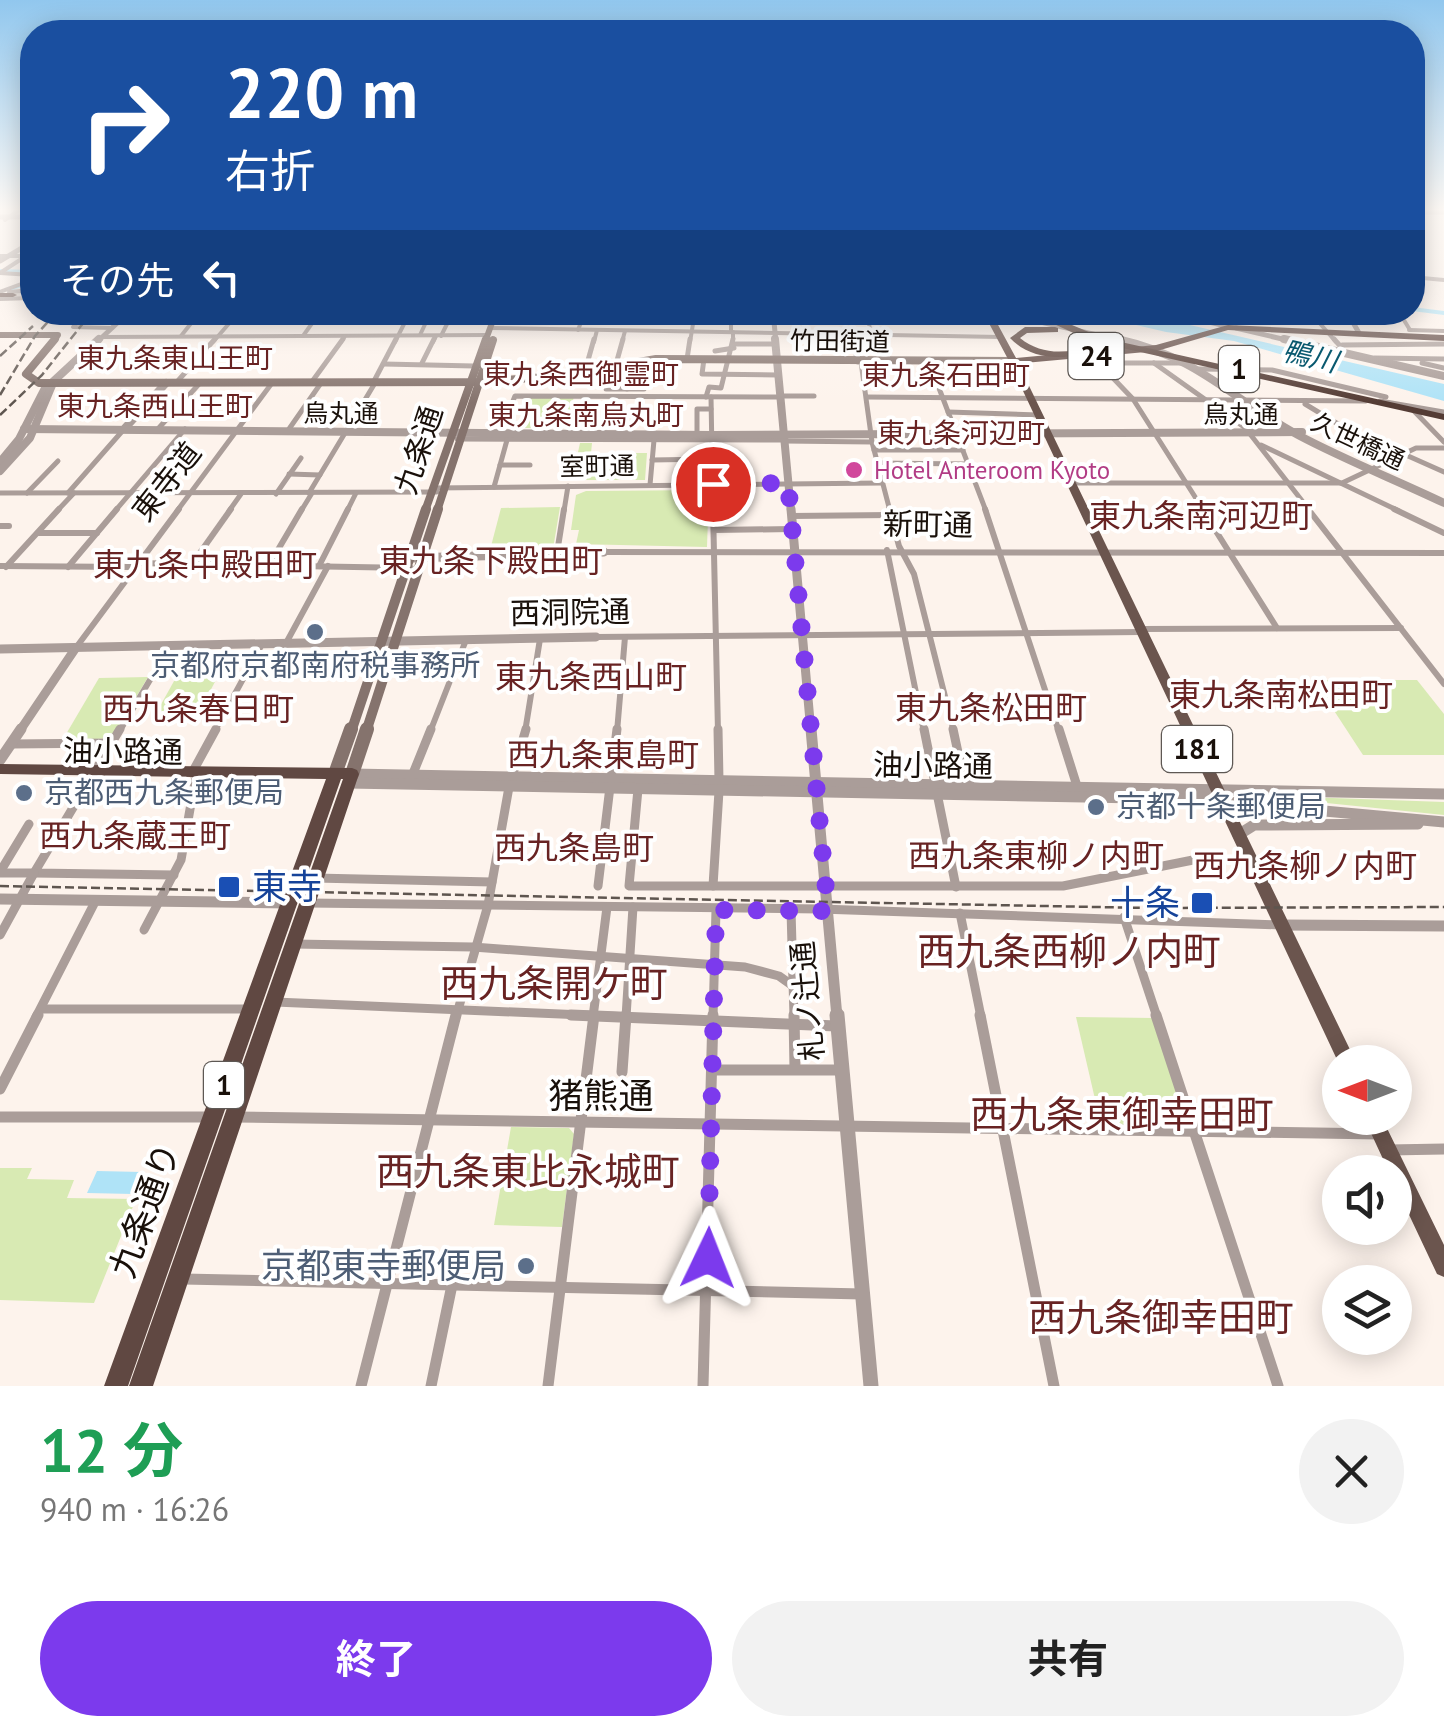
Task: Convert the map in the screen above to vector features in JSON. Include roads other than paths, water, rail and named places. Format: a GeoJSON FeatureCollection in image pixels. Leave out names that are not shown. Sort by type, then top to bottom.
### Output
{"type":"FeatureCollection","features":[{"type":"Feature","properties":{"kind":"highway"},"geometry":{"type":"LineString","coordinates":[[997,325],[1013,362]]}},
{"type":"Feature","properties":{"kind":"highway","name":"1"},"geometry":{"type":"LineString","coordinates":[[1062,325],[1087,337],[1444,415]]}},
{"type":"Feature","properties":{"kind":"highway","name":"1"},"geometry":{"type":"LineString","coordinates":[[1067,325],[1102,339],[1444,415]]}},
{"type":"Feature","properties":{"kind":"highway"},"geometry":{"type":"LineString","coordinates":[[1074,325],[1377,400]]}},
{"type":"Feature","properties":{"kind":"highway"},"geometry":{"type":"LineString","coordinates":[[1065,326],[1090,335],[1096,346],[1062,354],[1019,344],[1015,338],[1018,332],[1044,329],[1254,373]]}},
{"type":"Feature","properties":{"kind":"highway","name":"竹田街道"},"geometry":{"type":"LineString","coordinates":[[1013,362],[1095,360],[1225,327],[1444,338]]}},
{"type":"Feature","properties":{"kind":"highway"},"geometry":{"type":"LineString","coordinates":[[1252,333],[1247,329],[1297,330]]}},
{"type":"Feature","properties":{"kind":"highway","name":"油小路通"},"geometry":{"type":"LineString","coordinates":[[0,768],[94,775]]}},
{"type":"Feature","properties":{"kind":"highway","name":"油小路通"},"geometry":{"type":"LineString","coordinates":[[0,777],[342,779]]}},
{"type":"Feature","properties":{"kind":"highway","name":"九条通り"},"geometry":{"type":"LineString","coordinates":[[261,1006],[292,944],[297,903],[315,878],[342,779]]}},
{"type":"Feature","properties":{"kind":"highway","name":"九条通り"},"geometry":{"type":"LineString","coordinates":[[116,1386],[223,1117],[342,779]]}},
{"type":"Feature","properties":{"kind":"highway","name":"九条通り"},"geometry":{"type":"LineString","coordinates":[[141,1386],[179,1279],[223,1117]]}},
{"type":"Feature","properties":{"kind":"main road","name":"九条通"},"geometry":{"type":"LineString","coordinates":[[342,779],[494,325]]}},
{"type":"Feature","properties":{"kind":"main road"},"geometry":{"type":"LineString","coordinates":[[0,334],[59,337],[26,377],[33,382],[494,381]]}},
{"type":"Feature","properties":{"kind":"main road","name":"竹田街道"},"geometry":{"type":"LineString","coordinates":[[450,382],[580,373],[627,362],[686,359],[1013,362]]}},
{"type":"Feature","properties":{"kind":"main road","name":"181"},"geometry":{"type":"LineString","coordinates":[[1013,362],[1338,1045]]}},
{"type":"Feature","properties":{"kind":"main road"},"geometry":{"type":"LineString","coordinates":[[1380,1135],[1444,1267]]}},
{"type":"Feature","properties":{"kind":"street"},"geometry":{"type":"LineString","coordinates":[[75,325],[73,328],[112,328]]}},
{"type":"Feature","properties":{"kind":"street"},"geometry":{"type":"LineString","coordinates":[[0,471],[31,430],[44,390],[115,325]]}},
{"type":"Feature","properties":{"kind":"street"},"geometry":{"type":"LineString","coordinates":[[181,336],[190,325]]}},
{"type":"Feature","properties":{"kind":"street"},"geometry":{"type":"LineString","coordinates":[[176,383],[230,325]]}},
{"type":"Feature","properties":{"kind":"street"},"geometry":{"type":"LineString","coordinates":[[303,336],[311,325]]}},
{"type":"Feature","properties":{"kind":"street"},"geometry":{"type":"LineString","coordinates":[[268,565],[404,325]]}},
{"type":"Feature","properties":{"kind":"street"},"geometry":{"type":"LineString","coordinates":[[420,336],[425,325]]}},
{"type":"Feature","properties":{"kind":"street"},"geometry":{"type":"LineString","coordinates":[[422,363],[445,325]]}},
{"type":"Feature","properties":{"kind":"street"},"geometry":{"type":"LineString","coordinates":[[578,330],[580,325]]}},
{"type":"Feature","properties":{"kind":"street"},"geometry":{"type":"LineString","coordinates":[[606,392],[623,325]]}},
{"type":"Feature","properties":{"kind":"street"},"geometry":{"type":"LineString","coordinates":[[686,359],[693,325]]}},
{"type":"Feature","properties":{"kind":"street"},"geometry":{"type":"LineString","coordinates":[[713,886],[719,786],[708,387],[721,388],[732,360],[731,325]]}},
{"type":"Feature","properties":{"kind":"street","name":"札ノ辻通"},"geometry":{"type":"LineString","coordinates":[[774,325],[871,1386]]}},
{"type":"Feature","properties":{"kind":"street"},"geometry":{"type":"LineString","coordinates":[[869,325],[871,336]]}},
{"type":"Feature","properties":{"kind":"street"},"geometry":{"type":"LineString","coordinates":[[1060,325],[1161,346]]}},
{"type":"Feature","properties":{"kind":"street"},"geometry":{"type":"LineString","coordinates":[[1076,325],[1161,346]]}},
{"type":"Feature","properties":{"kind":"street"},"geometry":{"type":"LineString","coordinates":[[1216,325],[1342,349],[1444,376]]}},
{"type":"Feature","properties":{"kind":"street"},"geometry":{"type":"LineString","coordinates":[[1323,325],[1342,349]]}},
{"type":"Feature","properties":{"kind":"street"},"geometry":{"type":"LineString","coordinates":[[1354,325],[1359,334]]}},
{"type":"Feature","properties":{"kind":"street"},"geometry":{"type":"LineString","coordinates":[[1342,349],[1408,336],[1404,325]]}},
{"type":"Feature","properties":{"kind":"street"},"geometry":{"type":"LineString","coordinates":[[102,336],[438,336],[491,330],[851,336],[1000,334]]}},
{"type":"Feature","properties":{"kind":"street"},"geometry":{"type":"LineString","coordinates":[[572,395],[597,330]]}},
{"type":"Feature","properties":{"kind":"street"},"geometry":{"type":"LineString","coordinates":[[289,429],[345,336]]}},
{"type":"Feature","properties":{"kind":"street"},"geometry":{"type":"LineString","coordinates":[[851,336],[867,396],[865,406],[882,482],[950,703],[964,785]]}},
{"type":"Feature","properties":{"kind":"street"},"geometry":{"type":"LineString","coordinates":[[715,351],[776,344]]}},
{"type":"Feature","properties":{"kind":"street","name":"久世橋通"},"geometry":{"type":"LineString","coordinates":[[1161,346],[1297,433],[1444,501]]}},
{"type":"Feature","properties":{"kind":"street","name":"久世橋通"},"geometry":{"type":"LineString","coordinates":[[1161,346],[1199,367]]}},
{"type":"Feature","properties":{"kind":"street"},"geometry":{"type":"LineString","coordinates":[[1361,357],[1444,359]]}},
{"type":"Feature","properties":{"kind":"street"},"geometry":{"type":"LineString","coordinates":[[1402,358],[1444,368]]}},
{"type":"Feature","properties":{"kind":"street"},"geometry":{"type":"LineString","coordinates":[[704,360],[702,374],[739,383]]}},
{"type":"Feature","properties":{"kind":"street"},"geometry":{"type":"LineString","coordinates":[[748,386],[749,360]]}},
{"type":"Feature","properties":{"kind":"street"},"geometry":{"type":"LineString","coordinates":[[1095,360],[1272,370],[1444,415]]}},
{"type":"Feature","properties":{"kind":"street"},"geometry":{"type":"LineString","coordinates":[[1095,360],[1133,400],[1277,628]]}},
{"type":"Feature","properties":{"kind":"street"},"geometry":{"type":"LineString","coordinates":[[626,389],[627,362]]}},
{"type":"Feature","properties":{"kind":"street"},"geometry":{"type":"LineString","coordinates":[[929,362],[1001,551],[1076,786]]}},
{"type":"Feature","properties":{"kind":"street"},"geometry":{"type":"LineString","coordinates":[[384,364],[422,363],[472,380]]}},
{"type":"Feature","properties":{"kind":"street"},"geometry":{"type":"LineString","coordinates":[[1154,363],[1251,433],[1444,684]]}},
{"type":"Feature","properties":{"kind":"street"},"geometry":{"type":"LineString","coordinates":[[580,373],[607,377]]}},
{"type":"Feature","properties":{"kind":"street"},"geometry":{"type":"LineString","coordinates":[[725,378],[778,375]]}},
{"type":"Feature","properties":{"kind":"street"},"geometry":{"type":"LineString","coordinates":[[3,566],[38,533],[166,383]]}},
{"type":"Feature","properties":{"kind":"street"},"geometry":{"type":"LineString","coordinates":[[156,430],[200,383]]}},
{"type":"Feature","properties":{"kind":"street","name":"東寺道"},"geometry":{"type":"LineString","coordinates":[[0,760],[134,565],[272,383]]}},
{"type":"Feature","properties":{"kind":"street"},"geometry":{"type":"LineString","coordinates":[[502,430],[515,396],[644,389]]}},
{"type":"Feature","properties":{"kind":"street"},"geometry":{"type":"LineString","coordinates":[[606,392],[709,397],[814,396]]}},
{"type":"Feature","properties":{"kind":"street"},"geometry":{"type":"LineString","coordinates":[[867,396],[1402,402],[1444,445]]}},
{"type":"Feature","properties":{"kind":"street"},"geometry":{"type":"LineString","coordinates":[[1301,402],[1444,472]]}},
{"type":"Feature","properties":{"kind":"street"},"geometry":{"type":"LineString","coordinates":[[697,431],[697,409],[711,409]]}},
{"type":"Feature","properties":{"kind":"street"},"geometry":{"type":"LineString","coordinates":[[948,412],[1038,415]]}},
{"type":"Feature","properties":{"kind":"street"},"geometry":{"type":"LineString","coordinates":[[0,462],[31,430]]}},
{"type":"Feature","properties":{"kind":"street","name":"烏丸通"},"geometry":{"type":"LineString","coordinates":[[31,430],[347,431]]}},
{"type":"Feature","properties":{"kind":"street"},"geometry":{"type":"LineString","coordinates":[[68,567],[184,431]]}},
{"type":"Feature","properties":{"kind":"street","name":"烏丸通"},"geometry":{"type":"LineString","coordinates":[[238,431],[872,439],[956,433],[1297,433]]}},
{"type":"Feature","properties":{"kind":"street","name":"烏丸通"},"geometry":{"type":"LineString","coordinates":[[456,433],[697,431],[712,436]]}},
{"type":"Feature","properties":{"kind":"street"},"geometry":{"type":"LineString","coordinates":[[456,433],[507,440],[712,436]]}},
{"type":"Feature","properties":{"kind":"street"},"geometry":{"type":"LineString","coordinates":[[872,439],[963,450]]}},
{"type":"Feature","properties":{"kind":"street"},"geometry":{"type":"LineString","coordinates":[[494,487],[507,440]]}},
{"type":"Feature","properties":{"kind":"street"},"geometry":{"type":"LineString","coordinates":[[650,485],[654,440]]}},
{"type":"Feature","properties":{"kind":"street"},"geometry":{"type":"LineString","coordinates":[[1256,443],[1444,533]]}},
{"type":"Feature","properties":{"kind":"street"},"geometry":{"type":"LineString","coordinates":[[1070,483],[1342,483],[1416,448],[1444,445]]}},
{"type":"Feature","properties":{"kind":"street"},"geometry":{"type":"LineString","coordinates":[[276,494],[300,458]]}},
{"type":"Feature","properties":{"kind":"street"},"geometry":{"type":"LineString","coordinates":[[652,460],[712,459]]}},
{"type":"Feature","properties":{"kind":"street"},"geometry":{"type":"LineString","coordinates":[[27,493],[58,461]]}},
{"type":"Feature","properties":{"kind":"street"},"geometry":{"type":"LineString","coordinates":[[877,463],[968,464]]}},
{"type":"Feature","properties":{"kind":"street"},"geometry":{"type":"LineString","coordinates":[[500,465],[530,465]]}},
{"type":"Feature","properties":{"kind":"street"},"geometry":{"type":"LineString","coordinates":[[289,474],[320,474]]}},
{"type":"Feature","properties":{"kind":"street","name":"室町通"},"geometry":{"type":"LineString","coordinates":[[0,493],[276,494],[882,482]]}},
{"type":"Feature","properties":{"kind":"street"},"geometry":{"type":"LineString","coordinates":[[557,553],[568,486]]}},
{"type":"Feature","properties":{"kind":"street"},"geometry":{"type":"LineString","coordinates":[[285,645],[356,493]]}},
{"type":"Feature","properties":{"kind":"street"},"geometry":{"type":"LineString","coordinates":[[192,564],[241,494]]}},
{"type":"Feature","properties":{"kind":"street"},"geometry":{"type":"LineString","coordinates":[[791,516],[891,515]]}},
{"type":"Feature","properties":{"kind":"street"},"geometry":{"type":"LineString","coordinates":[[714,530],[792,529]]}},
{"type":"Feature","properties":{"kind":"street"},"geometry":{"type":"LineString","coordinates":[[38,533],[96,533]]}},
{"type":"Feature","properties":{"kind":"street","name":"新町通"},"geometry":{"type":"LineString","coordinates":[[3,566],[323,566],[714,549],[1444,553]]}},
{"type":"Feature","properties":{"kind":"street"},"geometry":{"type":"LineString","coordinates":[[887,550],[956,888]]}},
{"type":"Feature","properties":{"kind":"street","name":"西洞院通"},"geometry":{"type":"LineString","coordinates":[[0,649],[802,632],[1402,628]]}},
{"type":"Feature","properties":{"kind":"street"},"geometry":{"type":"LineString","coordinates":[[598,886],[625,637]]}},
{"type":"Feature","properties":{"kind":"street"},"geometry":{"type":"LineString","coordinates":[[361,1386],[428,1120],[488,906],[510,782],[532,709],[540,639]]}},
{"type":"Feature","properties":{"kind":"street"},"geometry":{"type":"LineString","coordinates":[[412,776],[466,640]]}},
{"type":"Feature","properties":{"kind":"street"},"geometry":{"type":"LineString","coordinates":[[144,930],[174,875],[194,777],[261,646]]}},
{"type":"Feature","properties":{"kind":"street"},"geometry":{"type":"LineString","coordinates":[[0,935],[169,648]]}},
{"type":"Feature","properties":{"kind":"street"},"geometry":{"type":"LineString","coordinates":[[12,744],[113,742]]}},
{"type":"Feature","properties":{"kind":"street","name":"油小路通"},"geometry":{"type":"LineString","coordinates":[[342,779],[412,776],[510,782]]}},
{"type":"Feature","properties":{"kind":"street","name":"油小路通"},"geometry":{"type":"LineString","coordinates":[[342,779],[1219,795],[1444,794]]}},
{"type":"Feature","properties":{"kind":"street","name":"油小路通"},"geometry":{"type":"LineString","coordinates":[[612,784],[638,789],[719,786]]}},
{"type":"Feature","properties":{"kind":"street","name":"油小路通"},"geometry":{"type":"LineString","coordinates":[[936,788],[1076,786],[1219,795],[1442,822]]}},
{"type":"Feature","properties":{"kind":"street"},"geometry":{"type":"LineString","coordinates":[[638,789],[629,886],[1063,886],[1192,860],[1250,860]]}},
{"type":"Feature","properties":{"kind":"street"},"geometry":{"type":"LineString","coordinates":[[1238,836],[1254,825],[1387,828],[1442,822]]}},
{"type":"Feature","properties":{"kind":"street"},"geometry":{"type":"LineString","coordinates":[[0,873],[29,824]]}},
{"type":"Feature","properties":{"kind":"street"},"geometry":{"type":"LineString","coordinates":[[0,873],[174,875]]}},
{"type":"Feature","properties":{"kind":"street"},"geometry":{"type":"LineString","coordinates":[[315,878],[492,882]]}},
{"type":"Feature","properties":{"kind":"street"},"geometry":{"type":"LineString","coordinates":[[0,898],[633,906],[1124,917],[1281,926],[1444,926]]}},
{"type":"Feature","properties":{"kind":"street"},"geometry":{"type":"LineString","coordinates":[[0,1089],[96,900]]}},
{"type":"Feature","properties":{"kind":"street"},"geometry":{"type":"LineString","coordinates":[[622,1072],[633,906]]}},
{"type":"Feature","properties":{"kind":"street"},"geometry":{"type":"LineString","coordinates":[[548,1386],[606,907]]}},
{"type":"Feature","properties":{"kind":"street"},"geometry":{"type":"LineString","coordinates":[[703,1386],[716,910]]}},
{"type":"Feature","properties":{"kind":"street"},"geometry":{"type":"LineString","coordinates":[[791,910],[795,1069]]}},
{"type":"Feature","properties":{"kind":"street"},"geometry":{"type":"LineString","coordinates":[[960,913],[1054,1386]]}},
{"type":"Feature","properties":{"kind":"street"},"geometry":{"type":"LineString","coordinates":[[1124,917],[1278,1386]]}},
{"type":"Feature","properties":{"kind":"street"},"geometry":{"type":"LineString","coordinates":[[292,944],[476,946],[600,953],[764,971],[793,986]]}},
{"type":"Feature","properties":{"kind":"street"},"geometry":{"type":"LineString","coordinates":[[42,1010],[261,1006],[838,1026]]}},
{"type":"Feature","properties":{"kind":"street"},"geometry":{"type":"LineString","coordinates":[[714,1070],[842,1070]]}},
{"type":"Feature","properties":{"kind":"street","name":"猪熊通"},"geometry":{"type":"LineString","coordinates":[[0,1117],[1322,1133]]}},
{"type":"Feature","properties":{"kind":"street","name":"猪熊通"},"geometry":{"type":"LineString","coordinates":[[1384,1135],[1444,1150]]}},
{"type":"Feature","properties":{"kind":"street"},"geometry":{"type":"LineString","coordinates":[[179,1279],[863,1294]]}},
{"type":"Feature","properties":{"kind":"street"},"geometry":{"type":"LineString","coordinates":[[431,1386],[452,1285]]}},
{"type":"Feature","properties":{"kind":"water","name":"鴨川"},"geometry":{"type":"Polygon","coordinates":[[[1136,325],[1190,325],[1444,384],[1444,401],[1234,341],[1136,325]]]}},
{"type":"Feature","properties":{"kind":"water"},"geometry":{"type":"Polygon","coordinates":[[[97,1171],[142,1172],[133,1194],[87,1193],[97,1171]]]}},
{"type":"Feature","properties":{"kind":"waterway"},"geometry":{"type":"LineString","coordinates":[[12,289],[20,286]]}},
{"type":"Feature","properties":{"kind":"waterway"},"geometry":{"type":"LineString","coordinates":[[1425,311],[1444,313]]}},
{"type":"Feature","properties":{"kind":"tunnel"},"geometry":{"type":"LineString","coordinates":[[13,295],[20,295]]}},
{"type":"Feature","properties":{"kind":"railway"},"geometry":{"type":"LineString","coordinates":[[0,395],[45,325]]}},
{"type":"Feature","properties":{"kind":"railway"},"geometry":{"type":"LineString","coordinates":[[0,415],[42,375],[82,325]]}},
{"type":"Feature","properties":{"kind":"railway"},"geometry":{"type":"LineString","coordinates":[[0,356],[33,326]]}},
{"type":"Feature","properties":{"kind":"railway"},"geometry":{"type":"LineString","coordinates":[[0,886],[1147,908],[1444,907]]}},
{"type":"Feature","properties":{"kind":"place","name":"Hotel Anteroom Kyoto"},"geometry":{"type":"Point","coordinates":[854,470]}},
{"type":"Feature","properties":{"kind":"place","name":"京都府京都南府税事務所"},"geometry":{"type":"Point","coordinates":[315,632]}},
{"type":"Feature","properties":{"kind":"place","name":"京都西九条郵便局"},"geometry":{"type":"Point","coordinates":[24,793]}},
{"type":"Feature","properties":{"kind":"place","name":"京都十条郵便局"},"geometry":{"type":"Point","coordinates":[1096,807]}},
{"type":"Feature","properties":{"kind":"place","name":"東寺"},"geometry":{"type":"Point","coordinates":[229,887]}},
{"type":"Feature","properties":{"kind":"place","name":"十条"},"geometry":{"type":"Point","coordinates":[1202,903]}},
{"type":"Feature","properties":{"kind":"place","name":"京都東寺郵便局"},"geometry":{"type":"Point","coordinates":[526,1266]}},
{"type":"Feature","properties":{"kind":"district","name":"東九条東山王町"},"geometry":{"type":"Point","coordinates":[175,358]}},
{"type":"Feature","properties":{"kind":"district","name":"東九条西御霊町"},"geometry":{"type":"Point","coordinates":[581,374]}},
{"type":"Feature","properties":{"kind":"district","name":"東九条石田町"},"geometry":{"type":"Point","coordinates":[946,375]}},
{"type":"Feature","properties":{"kind":"district","name":"東九条西山王町"},"geometry":{"type":"Point","coordinates":[155,406]}},
{"type":"Feature","properties":{"kind":"district","name":"東九条南烏丸町"},"geometry":{"type":"Point","coordinates":[586,415]}},
{"type":"Feature","properties":{"kind":"district","name":"東九条河辺町"},"geometry":{"type":"Point","coordinates":[961,433]}},
{"type":"Feature","properties":{"kind":"district","name":"東九条南河辺町"},"geometry":{"type":"Point","coordinates":[1201,516]}},
{"type":"Feature","properties":{"kind":"district","name":"東九条下殿田町"},"geometry":{"type":"Point","coordinates":[491,561]}},
{"type":"Feature","properties":{"kind":"district","name":"東九条中殿田町"},"geometry":{"type":"Point","coordinates":[205,565]}},
{"type":"Feature","properties":{"kind":"district","name":"東九条西山町"},"geometry":{"type":"Point","coordinates":[591,677]}},
{"type":"Feature","properties":{"kind":"district","name":"東九条南松田町"},"geometry":{"type":"Point","coordinates":[1281,695]}},
{"type":"Feature","properties":{"kind":"district","name":"東九条松田町"},"geometry":{"type":"Point","coordinates":[991,708]}},
{"type":"Feature","properties":{"kind":"district","name":"西九条春日町"},"geometry":{"type":"Point","coordinates":[198,709]}},
{"type":"Feature","properties":{"kind":"district","name":"西九条東島町"},"geometry":{"type":"Point","coordinates":[603,755]}},
{"type":"Feature","properties":{"kind":"district","name":"西九条蔵王町"},"geometry":{"type":"Point","coordinates":[135,836]}},
{"type":"Feature","properties":{"kind":"district","name":"西九条島町"},"geometry":{"type":"Point","coordinates":[574,848]}},
{"type":"Feature","properties":{"kind":"district","name":"西九条東柳ノ内町"},"geometry":{"type":"Point","coordinates":[1036,856]}},
{"type":"Feature","properties":{"kind":"district","name":"西九条柳ノ内町"},"geometry":{"type":"Point","coordinates":[1305,866]}},
{"type":"Feature","properties":{"kind":"district","name":"西九条西柳ノ内町"},"geometry":{"type":"Point","coordinates":[1069,952]}},
{"type":"Feature","properties":{"kind":"district","name":"西九条開ケ町"},"geometry":{"type":"Point","coordinates":[554,984]}},
{"type":"Feature","properties":{"kind":"district","name":"西九条東御幸田町"},"geometry":{"type":"Point","coordinates":[1122,1115]}},
{"type":"Feature","properties":{"kind":"district","name":"西九条東比永城町"},"geometry":{"type":"Point","coordinates":[528,1172]}},
{"type":"Feature","properties":{"kind":"district","name":"西九条御幸田町"},"geometry":{"type":"Point","coordinates":[1161,1318]}}]}
